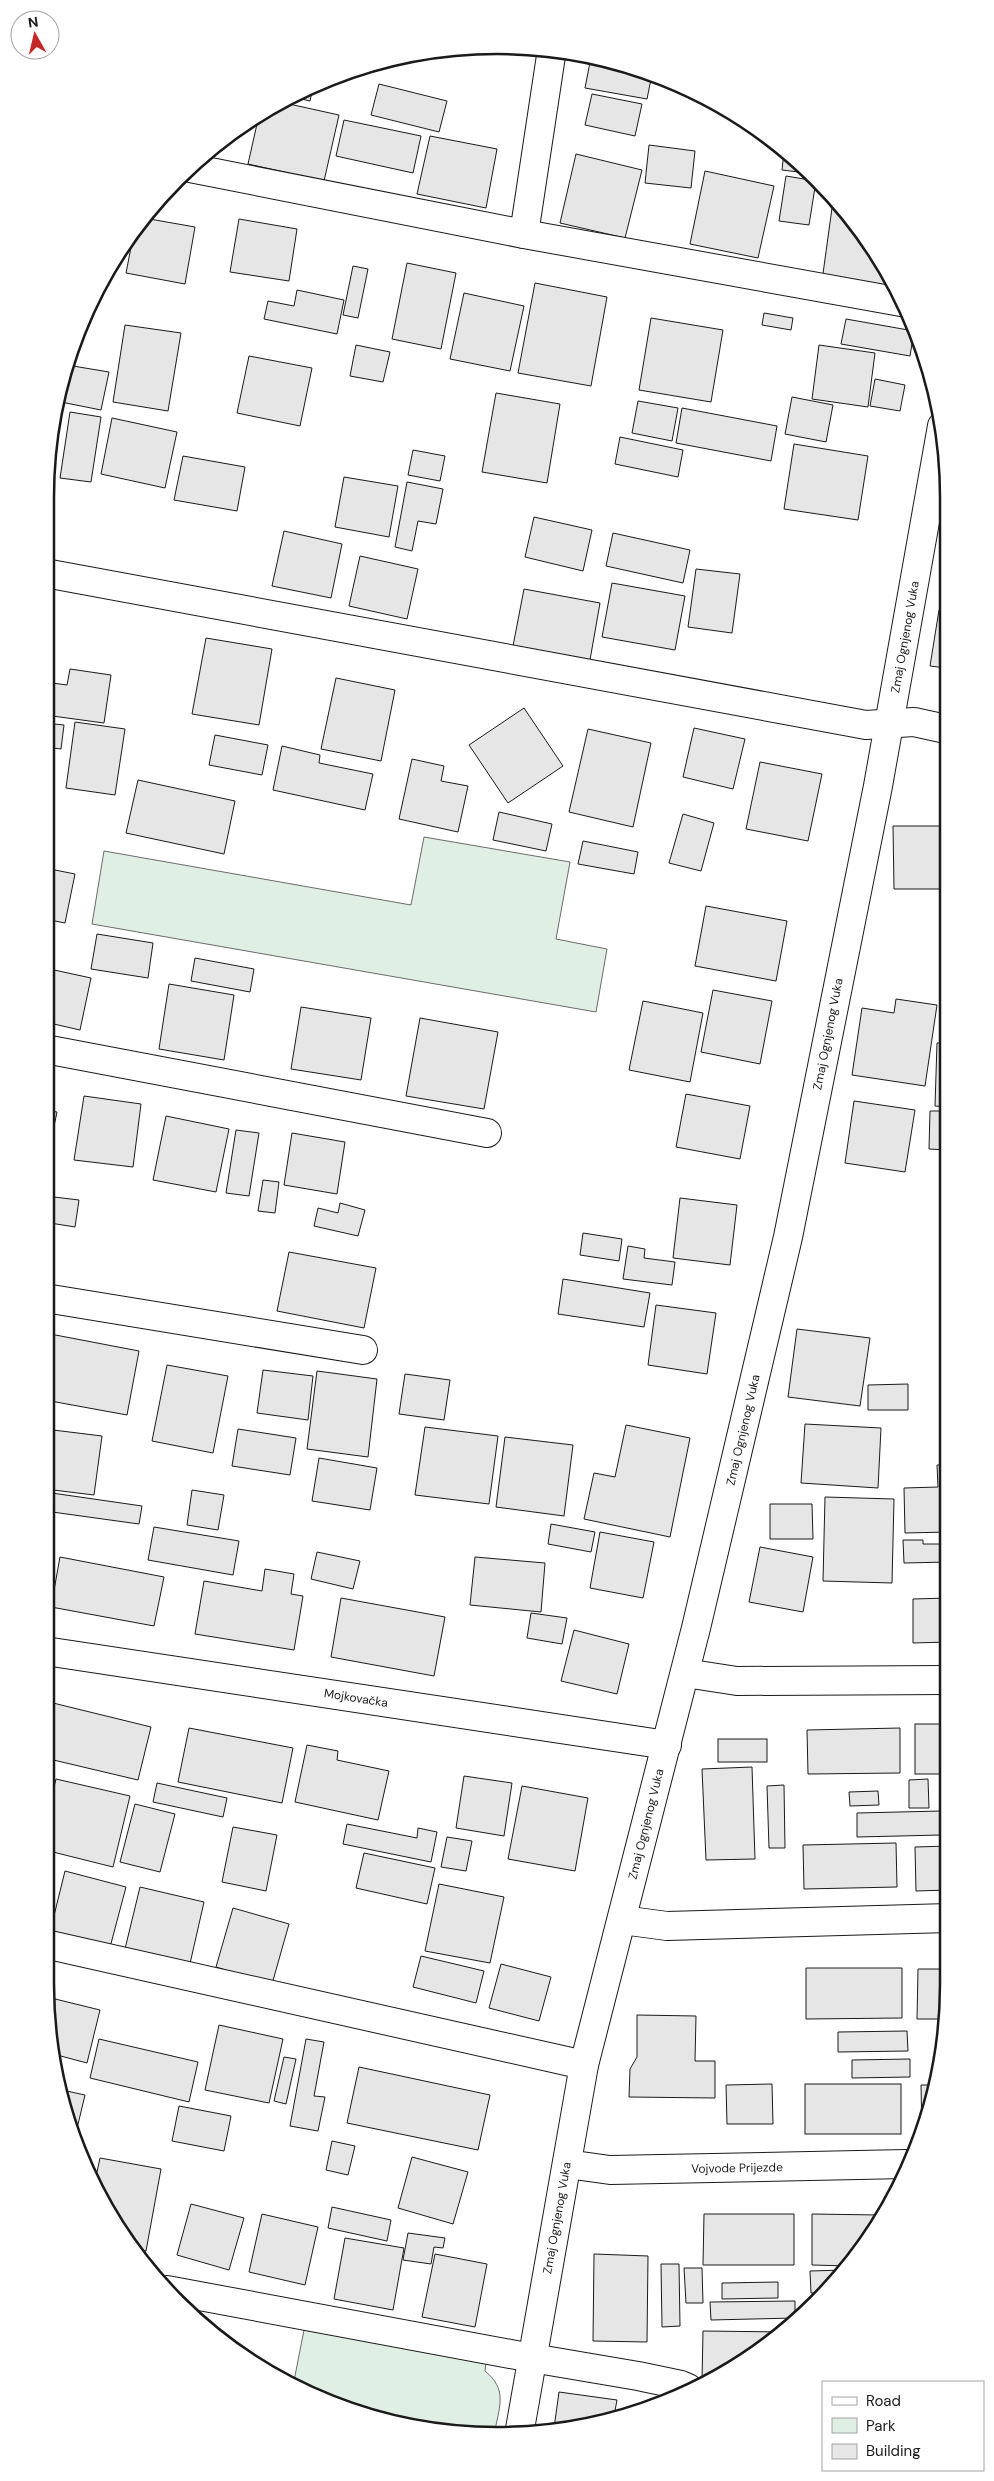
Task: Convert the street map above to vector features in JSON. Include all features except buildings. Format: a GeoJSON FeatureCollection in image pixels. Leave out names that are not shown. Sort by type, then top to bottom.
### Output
{"type":"FeatureCollection","features":[{"type":"Feature","properties":{"kind":"street"},"geometry":{"type":"LineString","coordinates":[[524,234],[551,58]]}},
{"type":"Feature","properties":{"kind":"street"},"geometry":{"type":"LineString","coordinates":[[199,170],[524,234],[895,301]]}},
{"type":"Feature","properties":{"kind":"street","name":"Zmaj Ognjenog Vuka"},"geometry":{"type":"LineString","coordinates":[[520,2426],[584,2066],[685,1673],[788,1238],[939,468]]}},
{"type":"Feature","properties":{"kind":"street"},"geometry":{"type":"LineString","coordinates":[[54,575],[866,725],[914,722],[940,728]]}},
{"type":"Feature","properties":{"kind":"street"},"geometry":{"type":"LineString","coordinates":[[54,1051],[487,1133]]}},
{"type":"Feature","properties":{"kind":"street"},"geometry":{"type":"LineString","coordinates":[[54,1299],[363,1350]]}},
{"type":"Feature","properties":{"kind":"street","name":"Mojkovačka"},"geometry":{"type":"LineString","coordinates":[[54,1653],[667,1745]]}},
{"type":"Feature","properties":{"kind":"street"},"geometry":{"type":"LineString","coordinates":[[685,1673],[737,1681],[940,1680]]}},
{"type":"Feature","properties":{"kind":"street"},"geometry":{"type":"LineString","coordinates":[[622,1920],[667,1926],[940,1918]]}},
{"type":"Feature","properties":{"kind":"street"},"geometry":{"type":"LineString","coordinates":[[54,1946],[584,2066]]}},
{"type":"Feature","properties":{"kind":"street","name":"Vojvode Prijezde"},"geometry":{"type":"LineString","coordinates":[[567,2164],[610,2170],[902,2164]]}},
{"type":"Feature","properties":{"kind":"street"},"geometry":{"type":"LineString","coordinates":[[180,2292],[638,2376],[684,2386]]}},
{"type":"Feature","properties":{"kind":"green space"},"geometry":{"type":"Polygon","coordinates":[[[424,837],[570,862],[556,939],[607,949],[596,1012],[92,924],[104,851],[411,905],[424,837]]]}},
{"type":"Feature","properties":{"kind":"green space"},"geometry":{"type":"Polygon","coordinates":[[[304,2330],[486,2362],[485,2371],[497,2384],[499,2391],[499,2413],[496,2427],[468,2426],[411,2419],[355,2404],[327,2394],[294,2378],[304,2330]]]}}]}
